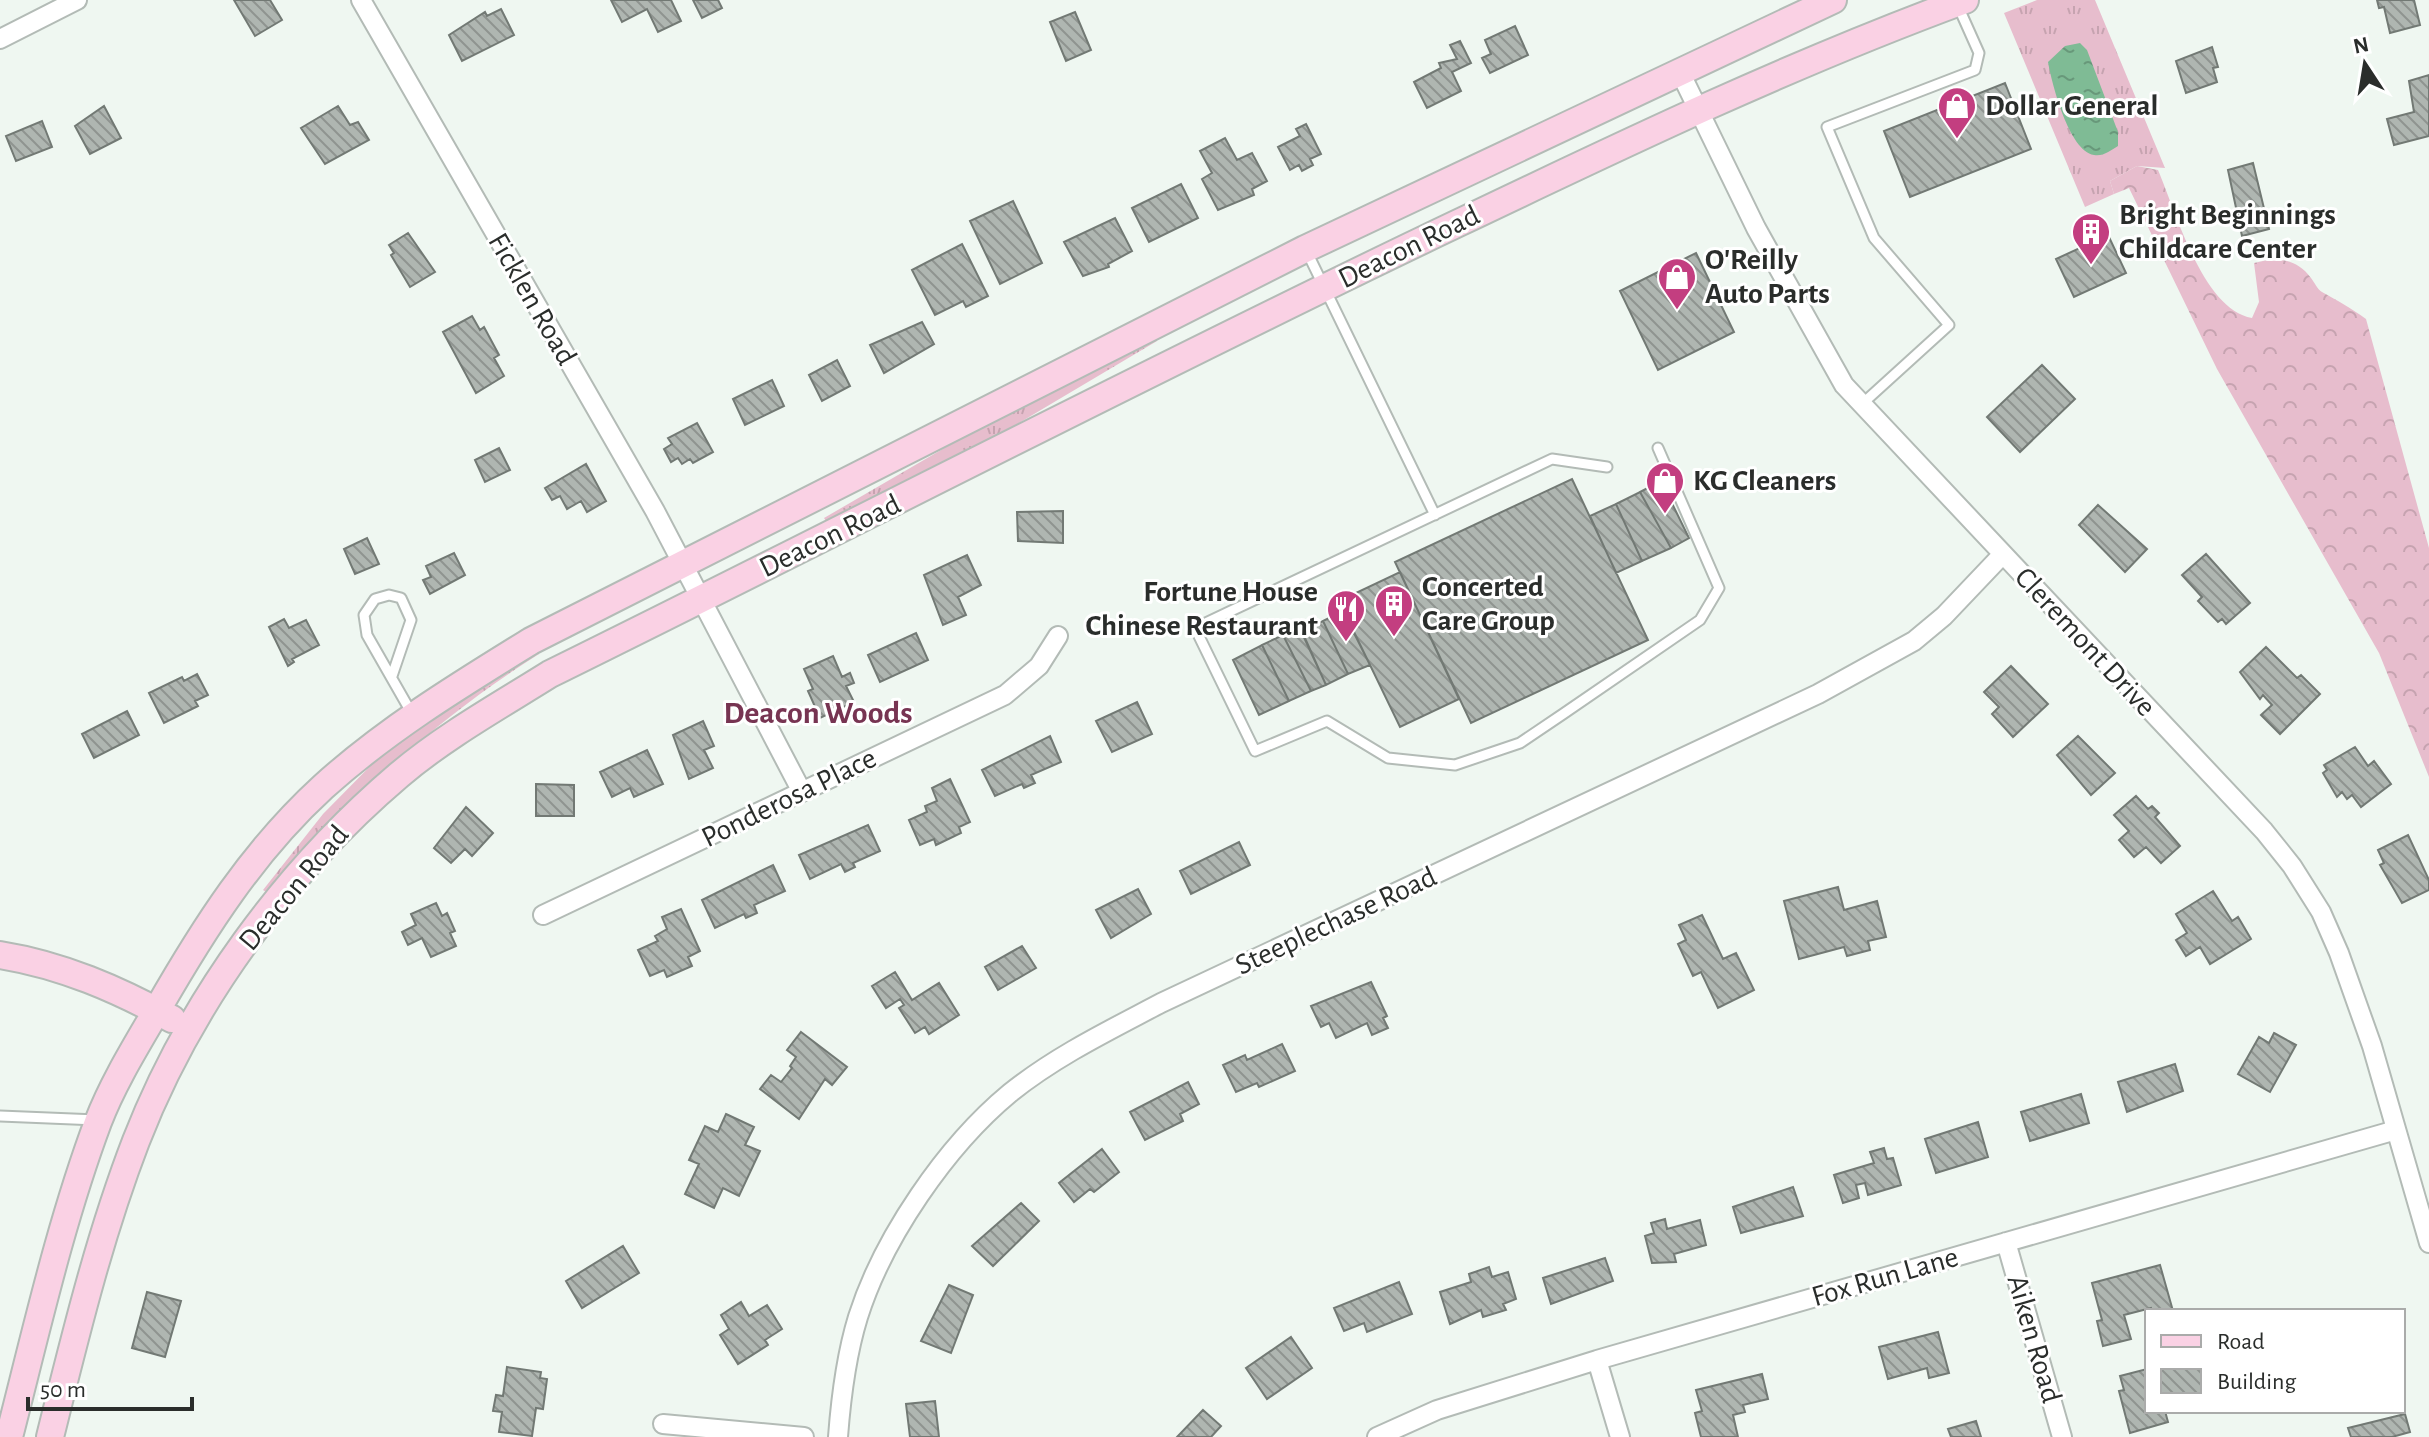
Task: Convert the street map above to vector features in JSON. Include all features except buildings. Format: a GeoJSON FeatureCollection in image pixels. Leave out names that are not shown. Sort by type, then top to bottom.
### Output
{"type":"FeatureCollection","features":[{"type":"Feature","properties":{"kind":"main road","name":"Deacon Road"},"geometry":{"type":"LineString","coordinates":[[9,1437],[73,1197],[99,1120],[157,1010],[206,925],[267,842],[322,788],[413,715],[531,641],[1305,249],[1833,0]]}},
{"type":"Feature","properties":{"kind":"main road","name":"Deacon Road"},"geometry":{"type":"LineString","coordinates":[[50,1437],[118,1191],[163,1079],[190,1029],[242,949],[301,872],[398,775],[435,747],[550,674],[1326,287],[1697,109],[1848,44],[1961,2]]}},
{"type":"Feature","properties":{"kind":"main road"},"geometry":{"type":"LineString","coordinates":[[0,955],[76,973],[157,1010],[190,1029]]}},
{"type":"Feature","properties":{"kind":"street"},"geometry":{"type":"LineString","coordinates":[[0,39],[77,0]]}},
{"type":"Feature","properties":{"kind":"street","name":"Ficklen Road"},"geometry":{"type":"LineString","coordinates":[[361,0],[655,511],[802,792]]}},
{"type":"Feature","properties":{"kind":"street","name":"Cleremont Drive"},"geometry":{"type":"LineString","coordinates":[[1679,70],[1831,365],[1861,405],[2264,831],[2292,866],[2321,912],[2339,953],[2429,1243]]}},
{"type":"Feature","properties":{"kind":"street","name":"Steeplechase Road"},"geometry":{"type":"LineString","coordinates":[[838,1437],[841,1396],[856,1327],[885,1257],[945,1161],[1010,1093],[1090,1040],[1161,1003],[1804,700],[1887,657],[1944,616],[2002,555]]}},
{"type":"Feature","properties":{"kind":"street","name":"Ponderosa Place"},"geometry":{"type":"LineString","coordinates":[[543,915],[1005,695],[1039,666],[1058,636]]}},
{"type":"Feature","properties":{"kind":"street","name":"Fox Run Lane"},"geometry":{"type":"LineString","coordinates":[[1377,1437],[1437,1410],[1597,1360],[2396,1130]]}},
{"type":"Feature","properties":{"kind":"street","name":"Aiken Road"},"geometry":{"type":"LineString","coordinates":[[2006,1242],[2062,1437]]}},
{"type":"Feature","properties":{"kind":"street"},"geometry":{"type":"LineString","coordinates":[[1597,1360],[1620,1437]]}},
{"type":"Feature","properties":{"kind":"street"},"geometry":{"type":"LineString","coordinates":[[663,1424],[804,1437]]}},
{"type":"Feature","properties":{"kind":"lane"},"geometry":{"type":"LineString","coordinates":[[1861,405],[1949,325],[1874,238],[1827,127],[1975,70],[1979,53],[1961,2]]}},
{"type":"Feature","properties":{"kind":"lane"},"geometry":{"type":"LineString","coordinates":[[1305,249],[1435,515]]}},
{"type":"Feature","properties":{"kind":"lane"},"geometry":{"type":"LineString","coordinates":[[1607,467],[1552,459],[1195,628],[1255,751],[1327,721],[1388,758],[1455,765],[1520,743],[1700,620],[1719,588],[1658,448]]}},
{"type":"Feature","properties":{"kind":"lane"},"geometry":{"type":"LineString","coordinates":[[392,676],[411,620],[401,598],[389,595],[375,599],[364,615],[367,635],[413,715]]}},
{"type":"Feature","properties":{"kind":"lane"},"geometry":{"type":"LineString","coordinates":[[0,1116],[99,1120]]}},
{"type":"Feature","properties":{"kind":"green space"},"geometry":{"type":"Polygon","coordinates":[[[2037,0],[2095,0],[2165,168],[2137,166],[2110,181],[2114,194],[2085,207],[2004,13],[2037,0]]]}},
{"type":"Feature","properties":{"kind":"green space"},"geometry":{"type":"Polygon","coordinates":[[[2137,166],[2158,170],[2205,279],[2235,311],[2252,318],[2259,302],[2254,263],[2278,260],[2299,266],[2320,291],[2366,319],[2429,548],[2429,777],[2379,653],[2217,369],[2129,188],[2114,194],[2110,181],[2137,166]]]}},
{"type":"Feature","properties":{"kind":"green space"},"geometry":{"type":"Polygon","coordinates":[[[1155,338],[1157,341],[1002,433],[826,521],[824,518],[991,421],[1155,338]]]}},
{"type":"Feature","properties":{"kind":"green space"},"geometry":{"type":"Polygon","coordinates":[[[536,650],[539,654],[464,706],[394,763],[328,826],[266,892],[263,890],[323,814],[389,747],[536,650]]]}},
{"type":"Feature","properties":{"kind":"water"},"geometry":{"type":"Polygon","coordinates":[[[2080,43],[2087,50],[2118,132],[2118,146],[2101,155],[2085,151],[2070,130],[2048,62],[2065,46],[2080,43]]]}},
{"type":"Feature","properties":{"kind":"place","name":"Dollar General"},"geometry":{"type":"Point","coordinates":[1957,140]}},
{"type":"Feature","properties":{"kind":"place","name":"Bright Beginnings Childcare Center"},"geometry":{"type":"Point","coordinates":[2091,266]}},
{"type":"Feature","properties":{"kind":"place","name":"O'Reilly Auto Parts"},"geometry":{"type":"Point","coordinates":[1677,311]}},
{"type":"Feature","properties":{"kind":"place","name":"KG Cleaners"},"geometry":{"type":"Point","coordinates":[1665,515]}},
{"type":"Feature","properties":{"kind":"place","name":"Concerted Care Group"},"geometry":{"type":"Point","coordinates":[1394,638]}},
{"type":"Feature","properties":{"kind":"place","name":"Fortune House Chinese Restaurant"},"geometry":{"type":"Point","coordinates":[1346,643]}},
{"type":"Feature","properties":{"kind":"district","name":"Deacon Woods"},"geometry":{"type":"Point","coordinates":[818,713]}}]}
